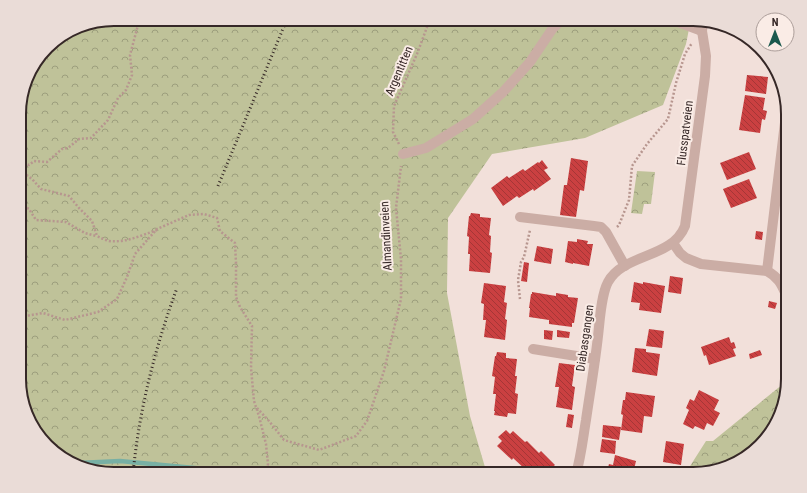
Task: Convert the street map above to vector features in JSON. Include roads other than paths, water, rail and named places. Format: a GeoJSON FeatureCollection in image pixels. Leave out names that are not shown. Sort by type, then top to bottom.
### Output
{"type":"FeatureCollection","features":[{"type":"Feature","properties":{"kind":"street"},"geometry":{"type":"LineString","coordinates":[[403,154],[426,148],[473,119],[508,87],[530,62],[556,26]]}},
{"type":"Feature","properties":{"kind":"street","name":"Flusspatveien"},"geometry":{"type":"LineString","coordinates":[[673,243],[683,233],[687,217],[705,76],[706,56],[703,27]]}},
{"type":"Feature","properties":{"kind":"street"},"geometry":{"type":"LineString","coordinates":[[767,271],[781,156]]}},
{"type":"Feature","properties":{"kind":"street"},"geometry":{"type":"LineString","coordinates":[[520,217],[601,227],[608,236],[625,266]]}},
{"type":"Feature","properties":{"kind":"street"},"geometry":{"type":"LineString","coordinates":[[673,243],[680,253],[692,261],[701,264],[767,271],[778,278],[781,284]]}},
{"type":"Feature","properties":{"kind":"street","name":"Diabasgangen"},"geometry":{"type":"LineString","coordinates":[[578,467],[595,359],[602,303],[608,282],[625,266],[673,243]]}},
{"type":"Feature","properties":{"kind":"street"},"geometry":{"type":"LineString","coordinates":[[533,349],[595,359]]}},
{"type":"Feature","properties":{"kind":"waterway"},"geometry":{"type":"LineString","coordinates":[[87,463],[120,461],[184,467]]}},
{"type":"Feature","properties":{"kind":"railway"},"geometry":{"type":"LineString","coordinates":[[218,186],[284,26]]}},
{"type":"Feature","properties":{"kind":"railway"},"geometry":{"type":"LineString","coordinates":[[134,467],[139,426],[149,380],[155,356],[177,288]]}}]}
